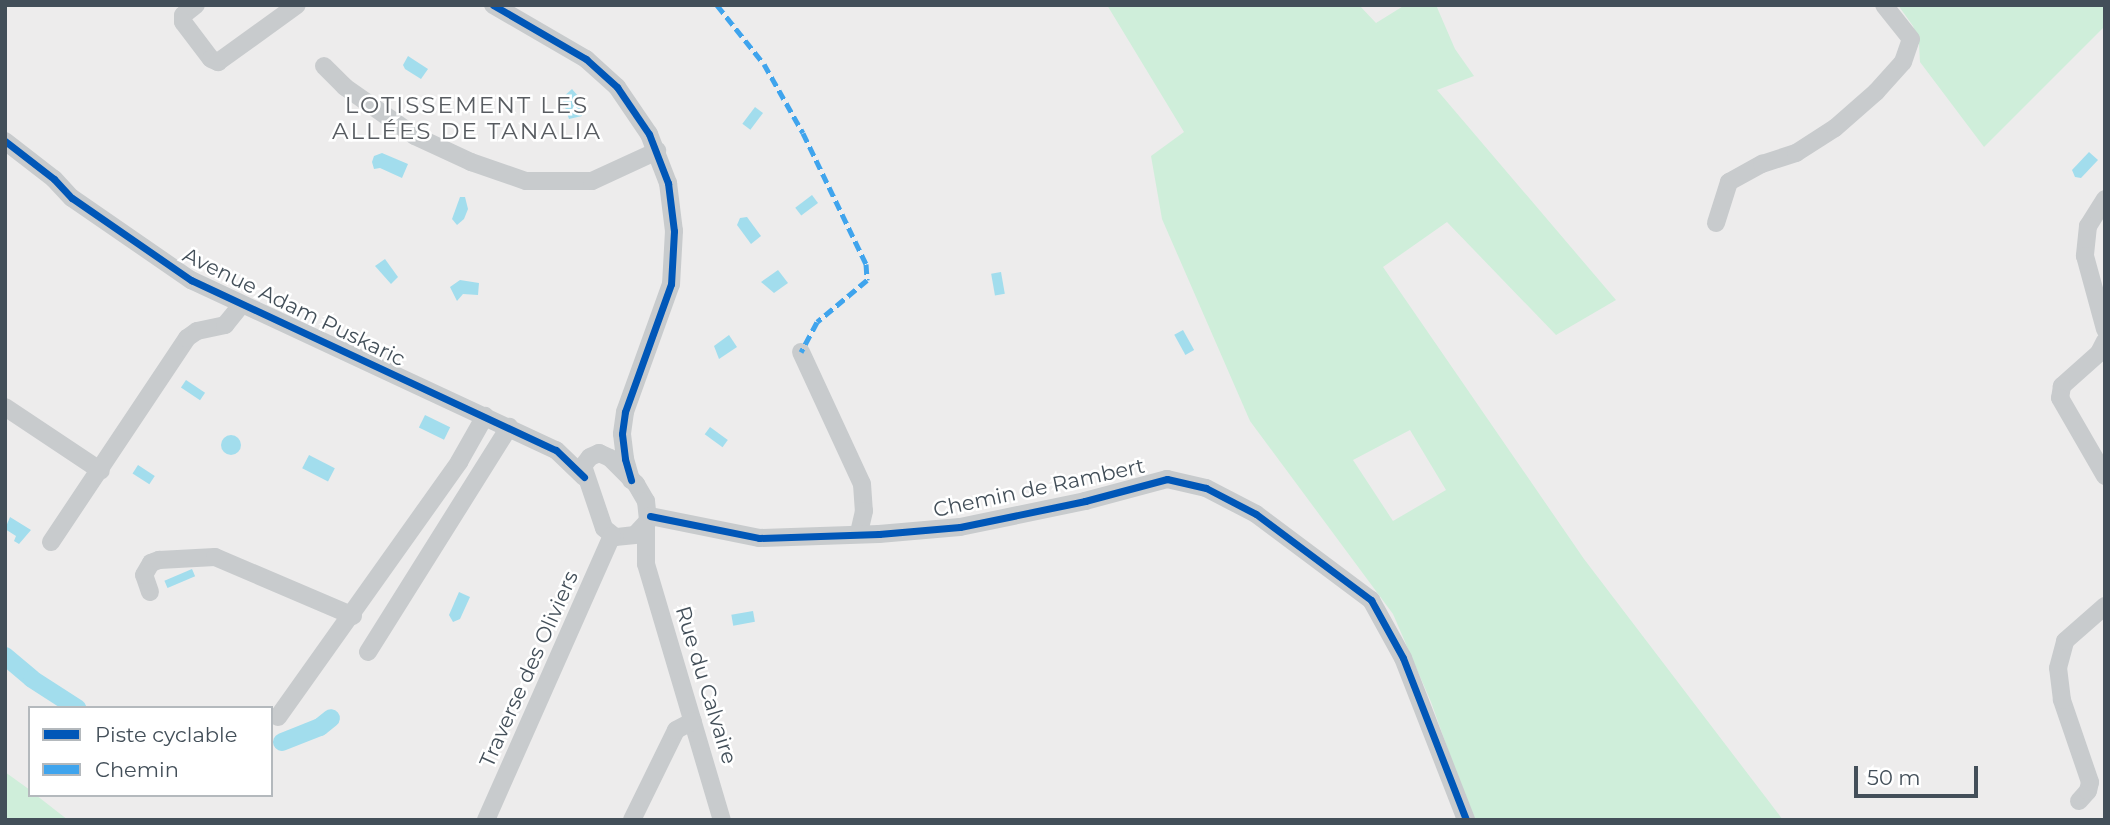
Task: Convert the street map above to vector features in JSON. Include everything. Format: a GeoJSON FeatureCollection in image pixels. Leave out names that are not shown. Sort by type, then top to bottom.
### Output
{"type":"FeatureCollection","features":[{"type":"Feature","properties":{"kind":"street"},"geometry":{"type":"LineString","coordinates":[[196,5],[183,15],[183,22],[214,62],[222,61],[286,8]]}},
{"type":"Feature","properties":{"kind":"street"},"geometry":{"type":"LineString","coordinates":[[493,5],[586,58],[635,110],[657,151],[671,200],[674,231],[671,284],[630,396],[622,434],[631,480]]}},
{"type":"Feature","properties":{"kind":"street"},"geometry":{"type":"LineString","coordinates":[[1716,223],[1729,183],[1762,164],[1796,153],[1835,128],[1876,92],[1903,62],[1910,39],[1884,5]]}},
{"type":"Feature","properties":{"kind":"street"},"geometry":{"type":"LineString","coordinates":[[324,65],[345,88],[415,136],[471,162],[526,181],[592,181],[657,151]]}},
{"type":"Feature","properties":{"kind":"street","name":"Avenue Adam Puskaric"},"geometry":{"type":"LineString","coordinates":[[5,141],[54,179],[72,198],[159,260],[241,304],[556,450],[584,477]]}},
{"type":"Feature","properties":{"kind":"street"},"geometry":{"type":"LineString","coordinates":[[2105,199],[2088,226],[2085,256],[2105,329]]}},
{"type":"Feature","properties":{"kind":"street"},"geometry":{"type":"LineString","coordinates":[[51,542],[102,471],[187,338],[197,331],[226,325],[241,304]]}},
{"type":"Feature","properties":{"kind":"street"},"geometry":{"type":"LineString","coordinates":[[2105,341],[2099,353],[2065,381],[2060,392],[2062,407],[2105,476]]}},
{"type":"Feature","properties":{"kind":"street"},"geometry":{"type":"LineString","coordinates":[[801,352],[862,484],[864,511],[859,533]]}},
{"type":"Feature","properties":{"kind":"street"},"geometry":{"type":"LineString","coordinates":[[5,407],[102,471]]}},
{"type":"Feature","properties":{"kind":"street"},"geometry":{"type":"LineString","coordinates":[[278,717],[353,616],[459,462],[485,416]]}},
{"type":"Feature","properties":{"kind":"street"},"geometry":{"type":"LineString","coordinates":[[368,652],[509,428]]}},
{"type":"Feature","properties":{"kind":"street"},"geometry":{"type":"LineString","coordinates":[[584,477],[583,466],[596,454],[613,447],[622,434]]}},
{"type":"Feature","properties":{"kind":"street","name":"Avenue Adam Puskaric"},"geometry":{"type":"LineString","coordinates":[[556,450],[596,454]]}},
{"type":"Feature","properties":{"kind":"street"},"geometry":{"type":"LineString","coordinates":[[596,454],[610,458],[646,501],[648,521],[635,535],[616,537]]}},
{"type":"Feature","properties":{"kind":"street","name":"Rue du Calvaire"},"geometry":{"type":"LineString","coordinates":[[584,477],[604,528],[646,564]]}},
{"type":"Feature","properties":{"kind":"street","name":"Chemin de Rambert"},"geometry":{"type":"LineString","coordinates":[[648,521],[759,538],[859,533],[960,527],[1085,501],[1167,479],[1206,488],[1256,514],[1371,600],[1403,657],[1466,820]]}},
{"type":"Feature","properties":{"kind":"street","name":"Rue du Calvaire"},"geometry":{"type":"LineString","coordinates":[[648,521],[646,564],[722,820]]}},
{"type":"Feature","properties":{"kind":"street","name":"Traverse des Oliviers"},"geometry":{"type":"LineString","coordinates":[[486,820],[616,537]]}},
{"type":"Feature","properties":{"kind":"street"},"geometry":{"type":"LineString","coordinates":[[150,592],[144,575],[151,563],[159,559],[215,558],[353,616]]}},
{"type":"Feature","properties":{"kind":"street"},"geometry":{"type":"LineString","coordinates":[[2079,801],[2088,791],[2090,782],[2062,700],[2058,668],[2066,641],[2105,606]]}},
{"type":"Feature","properties":{"kind":"street"},"geometry":{"type":"LineString","coordinates":[[632,820],[676,730],[693,721]]}},
{"type":"Feature","properties":{"kind":"green space"},"geometry":{"type":"Polygon","coordinates":[[[1107,5],[1359,5],[1376,23],[1405,5],[1436,5],[1455,49],[1474,76],[1437,90],[1616,300],[1556,335],[1447,222],[1383,267],[1584,559],[1783,820],[1473,820],[1431,702],[1393,614],[1250,421],[1162,219],[1151,156],[1184,132],[1107,5]],[[1410,430],[1353,460],[1393,521],[1446,490],[1410,430]]]}},
{"type":"Feature","properties":{"kind":"green space"},"geometry":{"type":"Polygon","coordinates":[[[1898,5],[2105,5],[2105,26],[1984,147],[1920,62],[1919,44],[1913,26],[1898,5]]]}},
{"type":"Feature","properties":{"kind":"green space"},"geometry":{"type":"Polygon","coordinates":[[[5,772],[28,789],[28,797],[39,797],[68,820],[5,820],[5,772]]]}},
{"type":"Feature","properties":{"kind":"water"},"geometry":{"type":"Polygon","coordinates":[[[408,56],[428,69],[421,79],[405,69],[403,65],[408,56]]]}},
{"type":"Feature","properties":{"kind":"water"},"geometry":{"type":"Polygon","coordinates":[[[572,89],[578,96],[582,116],[569,119],[562,98],[572,89]]]}},
{"type":"Feature","properties":{"kind":"water"},"geometry":{"type":"Polygon","coordinates":[[[755,107],[763,113],[750,130],[742,124],[755,107]]]}},
{"type":"Feature","properties":{"kind":"water"},"geometry":{"type":"Polygon","coordinates":[[[2089,152],[2098,160],[2081,178],[2075,177],[2072,170],[2089,152]]]}},
{"type":"Feature","properties":{"kind":"water"},"geometry":{"type":"Polygon","coordinates":[[[382,153],[408,164],[402,178],[380,168],[374,169],[374,156],[382,153]]]}},
{"type":"Feature","properties":{"kind":"water"},"geometry":{"type":"Polygon","coordinates":[[[812,195],[818,203],[801,216],[795,208],[812,195]]]}},
{"type":"Feature","properties":{"kind":"water"},"geometry":{"type":"Polygon","coordinates":[[[460,197],[465,197],[468,209],[464,219],[457,225],[452,219],[460,197]]]}},
{"type":"Feature","properties":{"kind":"water"},"geometry":{"type":"Polygon","coordinates":[[[747,217],[761,236],[751,244],[737,225],[740,218],[747,217]]]}},
{"type":"Feature","properties":{"kind":"water"},"geometry":{"type":"Polygon","coordinates":[[[385,259],[398,277],[391,284],[375,266],[385,259]]]}},
{"type":"Feature","properties":{"kind":"water"},"geometry":{"type":"Polygon","coordinates":[[[778,270],[788,283],[774,293],[761,282],[778,270]]]}},
{"type":"Feature","properties":{"kind":"water"},"geometry":{"type":"Polygon","coordinates":[[[1001,272],[1005,294],[995,295],[991,274],[1001,272]]]}},
{"type":"Feature","properties":{"kind":"water"},"geometry":{"type":"Polygon","coordinates":[[[460,280],[479,283],[478,295],[463,294],[457,301],[450,287],[460,280]]]}},
{"type":"Feature","properties":{"kind":"water"},"geometry":{"type":"Polygon","coordinates":[[[1183,330],[1194,350],[1185,355],[1174,335],[1183,330]]]}},
{"type":"Feature","properties":{"kind":"water"},"geometry":{"type":"Polygon","coordinates":[[[729,335],[737,347],[719,359],[714,346],[729,335]]]}},
{"type":"Feature","properties":{"kind":"water"},"geometry":{"type":"Polygon","coordinates":[[[186,380],[205,393],[200,400],[181,387],[186,380]]]}},
{"type":"Feature","properties":{"kind":"water"},"geometry":{"type":"Polygon","coordinates":[[[425,415],[450,427],[444,440],[419,428],[425,415]]]}},
{"type":"Feature","properties":{"kind":"water"},"geometry":{"type":"Polygon","coordinates":[[[710,427],[728,440],[723,447],[705,434],[710,427]]]}},
{"type":"Feature","properties":{"kind":"water"},"geometry":{"type":"Polygon","coordinates":[[[227,435],[235,435],[241,445],[235,455],[227,455],[221,449],[221,441],[227,435]]]}},
{"type":"Feature","properties":{"kind":"water"},"geometry":{"type":"Polygon","coordinates":[[[309,455],[335,468],[328,482],[302,468],[309,455]]]}},
{"type":"Feature","properties":{"kind":"water"},"geometry":{"type":"Polygon","coordinates":[[[138,465],[155,476],[149,484],[133,473],[138,465]]]}},
{"type":"Feature","properties":{"kind":"water"},"geometry":{"type":"Polygon","coordinates":[[[10,517],[31,530],[19,544],[14,541],[16,536],[5,529],[10,517]]]}},
{"type":"Feature","properties":{"kind":"water"},"geometry":{"type":"Polygon","coordinates":[[[192,569],[195,576],[168,588],[164,581],[192,569]]]}},
{"type":"Feature","properties":{"kind":"water"},"geometry":{"type":"Polygon","coordinates":[[[459,592],[470,597],[460,619],[453,622],[449,615],[459,592]]]}},
{"type":"Feature","properties":{"kind":"water"},"geometry":{"type":"Polygon","coordinates":[[[753,611],[755,622],[733,626],[731,615],[753,611]]]}},
{"type":"Feature","properties":{"kind":"waterway"},"geometry":{"type":"LineString","coordinates":[[5,656],[32,679],[74,706]]}},
{"type":"Feature","properties":{"kind":"waterway"},"geometry":{"type":"LineString","coordinates":[[282,742],[320,727],[331,718]]}},
{"type":"Feature","properties":{"kind":"marked path"},"geometry":{"type":"LineString","coordinates":[[717,5],[764,64],[803,133],[866,264],[867,280],[817,322],[801,352]]}},
{"type":"Feature","properties":{"kind":"cycle path"},"geometry":{"type":"LineString","coordinates":[[493,5],[586,59],[617,87],[649,134],[668,183],[674,231],[671,284],[625,412],[622,434],[631,480]]}},
{"type":"Feature","properties":{"kind":"cycle path"},"geometry":{"type":"LineString","coordinates":[[5,141],[54,179],[72,198],[191,280],[556,450],[584,477]]}},
{"type":"Feature","properties":{"kind":"cycle path"},"geometry":{"type":"LineString","coordinates":[[650,516],[759,538],[879,534],[960,527],[1085,501],[1167,479],[1206,488],[1256,514],[1371,600],[1403,658],[1466,820]]}},
{"type":"Feature","properties":{"kind":"district","name":"LOTISSEMENT LES ALLÉES DE TANALIA"},"geometry":{"type":"Point","coordinates":[467,118]}}]}
